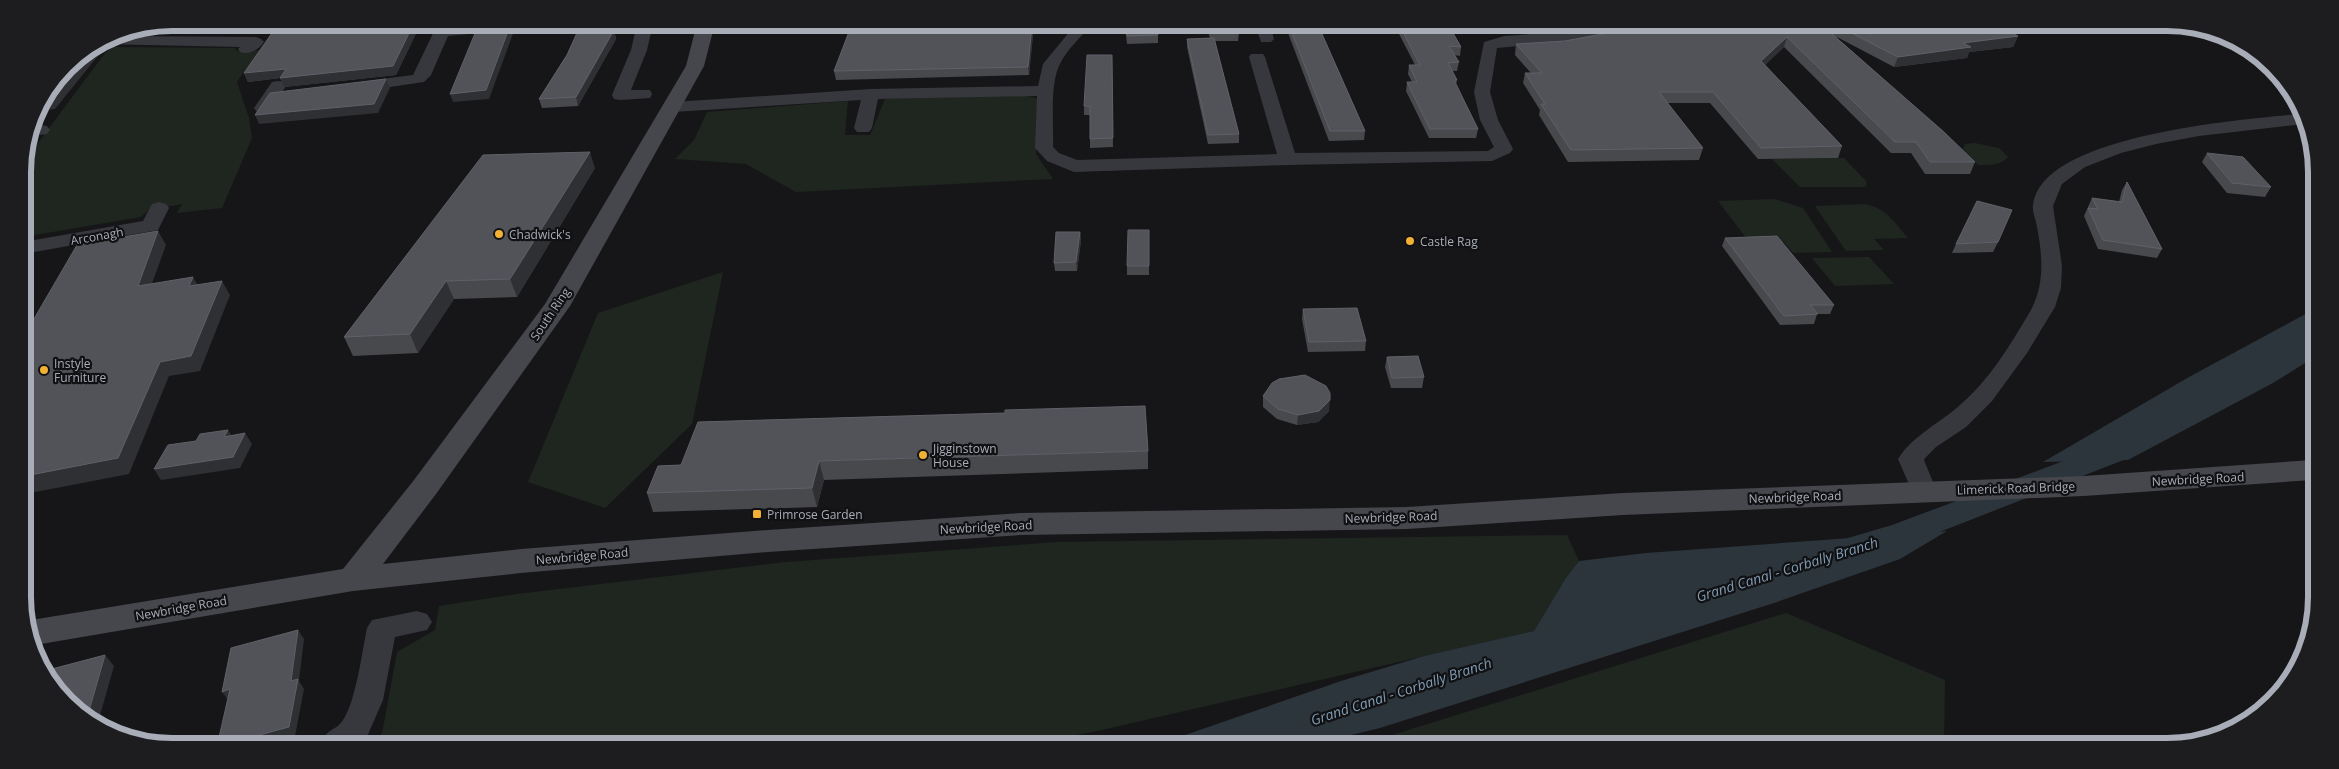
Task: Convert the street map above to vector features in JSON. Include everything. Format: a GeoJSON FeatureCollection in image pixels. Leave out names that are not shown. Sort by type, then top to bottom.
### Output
{"type":"FeatureCollection","features":[{"type":"Feature","properties":{"kind":"main road","name":"South Ring"},"geometry":{"type":"LineString","coordinates":[[353,579],[425,487],[557,306],[695,66],[703,31]]}},
{"type":"Feature","properties":{"kind":"main road","name":"Newbridge Road"},"geometry":{"type":"LineString","coordinates":[[2084,486],[2308,470]]}},
{"type":"Feature","properties":{"kind":"main road","name":"Limerick Road Bridge"},"geometry":{"type":"LineString","coordinates":[[1936,492],[2084,486]]}},
{"type":"Feature","properties":{"kind":"main road","name":"Newbridge Road"},"geometry":{"type":"LineString","coordinates":[[36,632],[353,579],[630,552],[1021,524],[1407,518],[1623,504],[1936,492]]}},
{"type":"Feature","properties":{"kind":"street"},"geometry":{"type":"LineString","coordinates":[[340,88],[418,79],[423,75],[443,31]]}},
{"type":"Feature","properties":{"kind":"street"},"geometry":{"type":"LineString","coordinates":[[643,31],[639,50],[620,96],[644,94]]}},
{"type":"Feature","properties":{"kind":"street"},"geometry":{"type":"LineString","coordinates":[[1079,31],[1060,51],[1049,69],[1046,90],[1044,148],[1053,157],[1074,166],[1288,159],[1492,156],[1504,149],[1488,120],[1482,92],[1490,45],[1504,41],[1541,40],[1592,31]]}},
{"type":"Feature","properties":{"kind":"street"},"geometry":{"type":"LineString","coordinates":[[121,41],[256,42],[246,49]]}},
{"type":"Feature","properties":{"kind":"street"},"geometry":{"type":"LineString","coordinates":[[1257,57],[1288,159]]}},
{"type":"Feature","properties":{"kind":"street"},"geometry":{"type":"LineString","coordinates":[[673,107],[871,94],[1046,90]]}},
{"type":"Feature","properties":{"kind":"street"},"geometry":{"type":"LineString","coordinates":[[863,128],[871,94]]}},
{"type":"Feature","properties":{"kind":"street"},"geometry":{"type":"LineString","coordinates":[[1936,492],[1911,459],[1920,445],[1957,421],[1999,379],[2045,304],[2053,265],[2043,203],[2050,183],[2095,155],[2137,143],[2220,128],[2297,120]]}},
{"type":"Feature","properties":{"kind":"street","name":"Arconagh"},"geometry":{"type":"LineString","coordinates":[[32,246],[152,226],[159,208]]}},
{"type":"Feature","properties":{"kind":"street"},"geometry":{"type":"LineString","coordinates":[[343,738],[355,730],[367,700],[382,628],[417,622]]}},
{"type":"Feature","properties":{"kind":"shaded area"},"geometry":{"type":"Polygon","coordinates":[[[113,47],[235,48],[237,51],[275,50],[245,70],[237,82],[249,118],[252,138],[222,208],[177,213],[182,204],[149,210],[141,217],[32,236],[33,150],[105,53],[113,47]]]}},
{"type":"Feature","properties":{"kind":"shaded area"},"geometry":{"type":"Polygon","coordinates":[[[1023,95],[1038,99],[1036,154],[1053,179],[796,192],[746,164],[675,159],[694,140],[707,112],[848,101],[845,135],[870,135],[885,99],[1023,95]]]}},
{"type":"Feature","properties":{"kind":"shaded area"},"geometry":{"type":"Polygon","coordinates":[[[1975,143],[1999,148],[2008,157],[1998,163],[1978,165],[1963,149],[1965,144],[1975,143]]]}},
{"type":"Feature","properties":{"kind":"shaded area"},"geometry":{"type":"Polygon","coordinates":[[[1844,158],[1866,181],[1865,187],[1800,187],[1772,159],[1844,158]]]}},
{"type":"Feature","properties":{"kind":"shaded area"},"geometry":{"type":"Polygon","coordinates":[[[1775,199],[1803,208],[1832,252],[1793,253],[1784,242],[1750,243],[1718,201],[1775,199]]]}},
{"type":"Feature","properties":{"kind":"shaded area"},"geometry":{"type":"Polygon","coordinates":[[[1864,204],[1884,212],[1908,238],[1874,239],[1884,250],[1846,251],[1815,206],[1864,204]]]}},
{"type":"Feature","properties":{"kind":"shaded area"},"geometry":{"type":"Polygon","coordinates":[[[1869,257],[1894,284],[1835,286],[1812,258],[1869,257]]]}},
{"type":"Feature","properties":{"kind":"shaded area"},"geometry":{"type":"Polygon","coordinates":[[[723,272],[692,424],[605,508],[528,482],[598,313],[723,272]]]}},
{"type":"Feature","properties":{"kind":"shaded area"},"geometry":{"type":"Polygon","coordinates":[[[1567,535],[1579,561],[1534,631],[1062,738],[376,738],[382,734],[397,652],[435,630],[439,606],[517,594],[786,562],[1057,542],[1567,535]]]}},
{"type":"Feature","properties":{"kind":"shaded area"},"geometry":{"type":"Polygon","coordinates":[[[1786,613],[1945,680],[1944,737],[1384,737],[1786,613]]]}},
{"type":"Feature","properties":{"kind":"water"},"geometry":{"type":"Polygon","coordinates":[[[2308,313],[2308,361],[2273,383],[2128,460],[2043,462],[2189,377],[2308,313]]]}},
{"type":"Feature","properties":{"kind":"water"},"geometry":{"type":"Polygon","coordinates":[[[1947,531],[1900,559],[1774,603],[1380,728],[1341,737],[1178,737],[1341,681],[1424,656],[1534,631],[1566,578],[1579,561],[1646,553],[1947,531]]]}},
{"type":"Feature","properties":{"kind":"building"},"geometry":{"type":"Polygon","coordinates":[[[273,31],[410,31],[393,66],[280,78],[286,69],[244,73],[273,31]]]}},
{"type":"Feature","properties":{"kind":"building"},"geometry":{"type":"Polygon","coordinates":[[[476,31],[508,31],[486,90],[450,94],[476,31]]]}},
{"type":"Feature","properties":{"kind":"building"},"geometry":{"type":"Polygon","coordinates":[[[578,31],[613,31],[576,97],[539,99],[567,55],[578,31]]]}},
{"type":"Feature","properties":{"kind":"building"},"geometry":{"type":"Polygon","coordinates":[[[849,31],[1031,31],[1028,67],[834,71],[849,31]]]}},
{"type":"Feature","properties":{"kind":"building"},"geometry":{"type":"Polygon","coordinates":[[[1127,31],[1157,31],[1158,35],[1127,36],[1127,31]]]}},
{"type":"Feature","properties":{"kind":"building"},"geometry":{"type":"Polygon","coordinates":[[[1210,31],[1239,32],[1211,33],[1210,31]]]}},
{"type":"Feature","properties":{"kind":"building"},"geometry":{"type":"Polygon","coordinates":[[[1291,31],[1321,31],[1365,131],[1330,131],[1291,31]]]}},
{"type":"Feature","properties":{"kind":"building"},"geometry":{"type":"Polygon","coordinates":[[[1403,31],[1452,31],[1461,47],[1449,46],[1459,62],[1448,63],[1457,80],[1454,80],[1478,129],[1430,129],[1407,82],[1417,82],[1409,65],[1420,65],[1403,31]]]}},
{"type":"Feature","properties":{"kind":"building"},"geometry":{"type":"Polygon","coordinates":[[[1618,31],[1829,31],[1944,132],[1975,162],[1930,162],[1916,142],[1895,142],[1787,37],[1761,61],[1842,146],[1761,148],[1713,92],[1659,92],[1703,148],[1571,150],[1541,104],[1545,104],[1525,73],[1542,73],[1516,44],[1565,41],[1618,31]]]}},
{"type":"Feature","properties":{"kind":"building"},"geometry":{"type":"Polygon","coordinates":[[[1848,31],[2009,31],[2018,36],[1963,43],[1971,47],[1898,57],[1848,31]]]}},
{"type":"Feature","properties":{"kind":"building"},"geometry":{"type":"Polygon","coordinates":[[[1214,38],[1239,134],[1208,135],[1187,39],[1214,38]]]}},
{"type":"Feature","properties":{"kind":"building"},"geometry":{"type":"Polygon","coordinates":[[[1087,55],[1112,55],[1113,138],[1090,139],[1090,106],[1084,106],[1087,55]]]}},
{"type":"Feature","properties":{"kind":"building"},"geometry":{"type":"Polygon","coordinates":[[[386,79],[374,104],[255,115],[270,93],[386,79]]]}},
{"type":"Feature","properties":{"kind":"building","name":"Chadwick's"},"geometry":{"type":"Polygon","coordinates":[[[590,152],[510,279],[446,281],[410,334],[344,337],[483,155],[590,152]]]}},
{"type":"Feature","properties":{"kind":"building"},"geometry":{"type":"Polygon","coordinates":[[[2207,153],[2243,157],[2271,187],[2232,183],[2207,153]]]}},
{"type":"Feature","properties":{"kind":"building"},"geometry":{"type":"Polygon","coordinates":[[[2127,182],[2162,249],[2103,240],[2088,208],[2098,209],[2092,198],[2122,202],[2127,182]]]}},
{"type":"Feature","properties":{"kind":"building"},"geometry":{"type":"Polygon","coordinates":[[[1977,201],[2012,210],[1998,242],[1956,244],[1977,201]]]}},
{"type":"Feature","properties":{"kind":"building"},"geometry":{"type":"Polygon","coordinates":[[[1128,230],[1149,230],[1149,266],[1127,266],[1128,230]]]}},
{"type":"Feature","properties":{"kind":"building"},"geometry":{"type":"Polygon","coordinates":[[[158,231],[138,286],[193,277],[189,286],[222,281],[191,356],[160,362],[118,458],[31,475],[32,323],[77,245],[158,231]]]}},
{"type":"Feature","properties":{"kind":"building"},"geometry":{"type":"Polygon","coordinates":[[[1056,232],[1080,232],[1076,262],[1054,263],[1056,232]]]}},
{"type":"Feature","properties":{"kind":"building"},"geometry":{"type":"Polygon","coordinates":[[[1777,236],[1834,305],[1810,305],[1818,314],[1784,316],[1725,238],[1777,236]]]}},
{"type":"Feature","properties":{"kind":"building"},"geometry":{"type":"Polygon","coordinates":[[[1357,308],[1366,341],[1309,342],[1303,309],[1357,308]]]}},
{"type":"Feature","properties":{"kind":"building"},"geometry":{"type":"Polygon","coordinates":[[[1418,356],[1424,377],[1392,378],[1387,357],[1418,356]]]}},
{"type":"Feature","properties":{"kind":"building"},"geometry":{"type":"Polygon","coordinates":[[[1305,375],[1326,386],[1330,393],[1330,400],[1319,411],[1298,415],[1278,409],[1263,396],[1272,383],[1279,379],[1305,375]]]}},
{"type":"Feature","properties":{"kind":"building"},"geometry":{"type":"Polygon","coordinates":[[[1145,406],[1148,451],[819,461],[812,488],[647,493],[658,466],[681,465],[698,422],[1005,413],[1005,410],[1145,406]]]}},
{"type":"Feature","properties":{"kind":"building"},"geometry":{"type":"Polygon","coordinates":[[[228,430],[224,437],[245,433],[233,457],[154,469],[168,445],[196,441],[200,434],[228,430]]]}},
{"type":"Feature","properties":{"kind":"building"},"geometry":{"type":"Polygon","coordinates":[[[298,630],[291,681],[298,679],[289,727],[248,738],[219,738],[230,689],[222,692],[231,648],[298,630]]]}},
{"type":"Feature","properties":{"kind":"building"},"geometry":{"type":"Polygon","coordinates":[[[105,655],[89,710],[66,690],[52,669],[105,655]]]}},
{"type":"Feature","properties":{"kind":"waterway","name":"Grand Canal - Corbally Branch"},"geometry":{"type":"LineString","coordinates":[[1860,546],[1902,534],[2128,447]]}},
{"type":"Feature","properties":{"kind":"place","name":"Chadwick's"},"geometry":{"type":"Point","coordinates":[499,234]}},
{"type":"Feature","properties":{"kind":"place","name":"Castle Rag"},"geometry":{"type":"Point","coordinates":[1410,241]}},
{"type":"Feature","properties":{"kind":"place","name":"Instyle Furniture"},"geometry":{"type":"Point","coordinates":[44,370]}},
{"type":"Feature","properties":{"kind":"place","name":"Jigginstown House"},"geometry":{"type":"Point","coordinates":[923,455]}},
{"type":"Feature","properties":{"kind":"place","name":"Primrose Garden"},"geometry":{"type":"Point","coordinates":[757,514]}}]}
